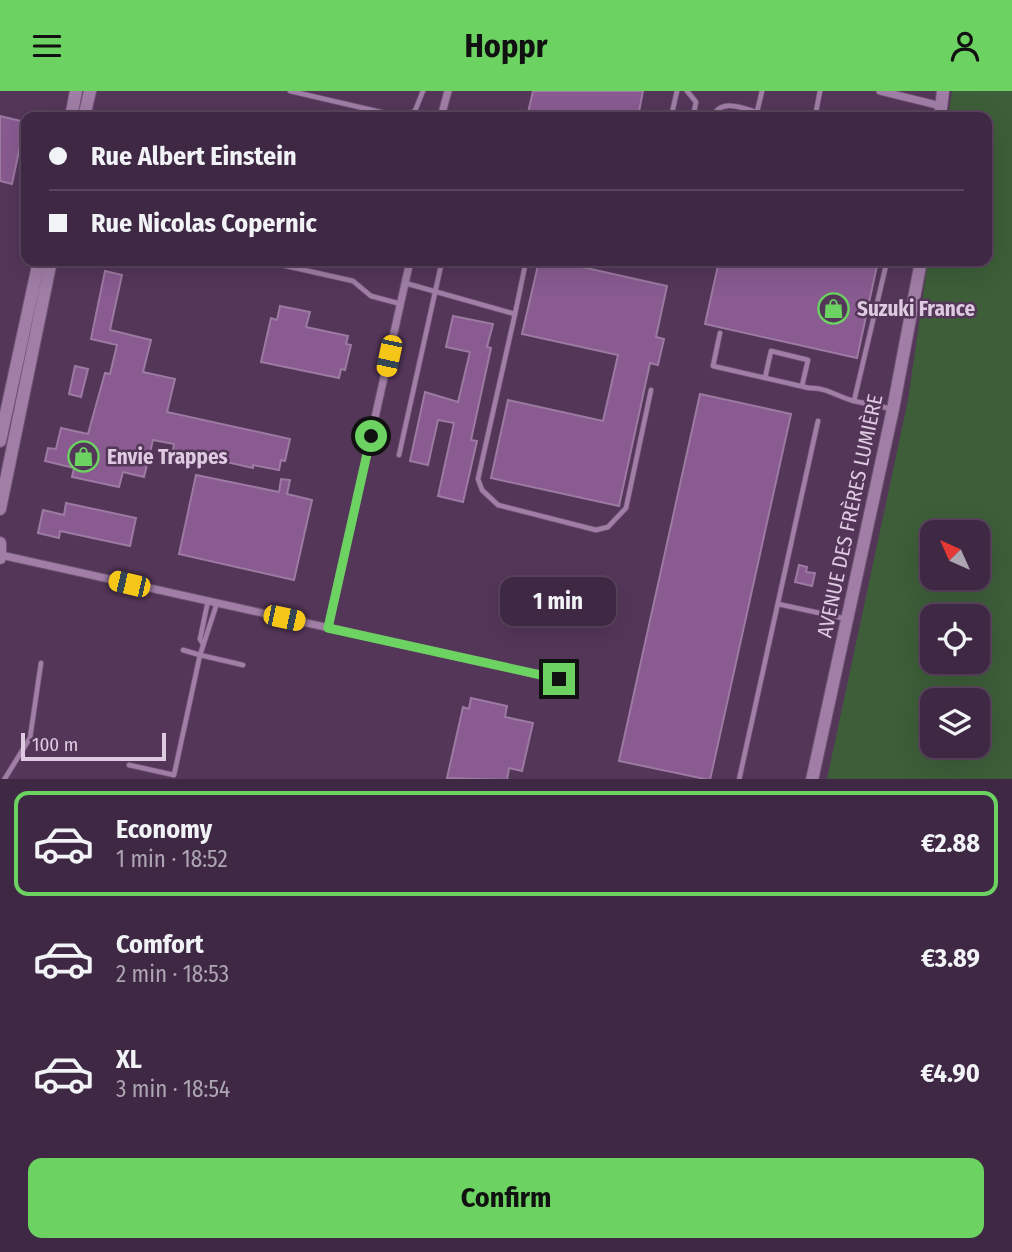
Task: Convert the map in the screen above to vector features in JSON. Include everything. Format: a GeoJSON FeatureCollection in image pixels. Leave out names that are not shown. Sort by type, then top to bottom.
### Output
{"type":"FeatureCollection","features":[{"type":"Feature","properties":{"kind":"street"},"geometry":{"type":"LineString","coordinates":[[72,112],[76,91]]}},
{"type":"Feature","properties":{"kind":"street"},"geometry":{"type":"LineString","coordinates":[[85,112],[90,91]]}},
{"type":"Feature","properties":{"kind":"street"},"geometry":{"type":"LineString","coordinates":[[443,112],[447,91]]}},
{"type":"Feature","properties":{"kind":"street"},"geometry":{"type":"LineString","coordinates":[[880,91],[907,94],[941,112],[943,91]]}},
{"type":"Feature","properties":{"kind":"street"},"geometry":{"type":"LineString","coordinates":[[0,441],[38,266]]}},
{"type":"Feature","properties":{"kind":"street"},"geometry":{"type":"LineString","coordinates":[[0,509],[50,266]]}},
{"type":"Feature","properties":{"kind":"street"},"geometry":{"type":"LineString","coordinates":[[328,628],[409,266]]}},
{"type":"Feature","properties":{"kind":"street","name":"AVENUE DES FRÈRES LUMIÈRE"},"geometry":{"type":"LineString","coordinates":[[812,779],[893,409],[920,266]]}},
{"type":"Feature","properties":{"kind":"street"},"geometry":{"type":"LineString","coordinates":[[0,552],[559,679]]}},
{"type":"Feature","properties":{"kind":"lane"},"geometry":{"type":"LineString","coordinates":[[290,91],[381,112]]}},
{"type":"Feature","properties":{"kind":"lane"},"geometry":{"type":"LineString","coordinates":[[413,112],[423,91]]}},
{"type":"Feature","properties":{"kind":"lane"},"geometry":{"type":"LineString","coordinates":[[672,112],[677,91]]}},
{"type":"Feature","properties":{"kind":"lane"},"geometry":{"type":"LineString","coordinates":[[687,91],[696,102],[694,112]]}},
{"type":"Feature","properties":{"kind":"lane"},"geometry":{"type":"LineString","coordinates":[[716,112],[728,105],[757,112],[762,91]]}},
{"type":"Feature","properties":{"kind":"lane"},"geometry":{"type":"LineString","coordinates":[[816,112],[820,91]]}},
{"type":"Feature","properties":{"kind":"lane"},"geometry":{"type":"LineString","coordinates":[[286,266],[353,281],[371,296],[401,304]]}},
{"type":"Feature","properties":{"kind":"lane"},"geometry":{"type":"LineString","coordinates":[[400,455],[441,266]]}},
{"type":"Feature","properties":{"kind":"lane"},"geometry":{"type":"LineString","coordinates":[[525,266],[478,479],[482,490],[498,505],[596,530],[608,527],[626,508],[651,390]]}},
{"type":"Feature","properties":{"kind":"lane"},"geometry":{"type":"LineString","coordinates":[[854,401],[886,266]]}},
{"type":"Feature","properties":{"kind":"lane"},"geometry":{"type":"LineString","coordinates":[[405,283],[515,314]]}},
{"type":"Feature","properties":{"kind":"lane"},"geometry":{"type":"LineString","coordinates":[[720,333],[713,366],[829,391],[835,397],[893,409]]}},
{"type":"Feature","properties":{"kind":"lane"},"geometry":{"type":"LineString","coordinates":[[765,378],[771,351],[808,360],[802,386]]}},
{"type":"Feature","properties":{"kind":"lane"},"geometry":{"type":"LineString","coordinates":[[739,779],[818,421]]}},
{"type":"Feature","properties":{"kind":"lane"},"geometry":{"type":"LineString","coordinates":[[203,645],[200,639],[208,601]]}},
{"type":"Feature","properties":{"kind":"lane"},"geometry":{"type":"LineString","coordinates":[[129,765],[174,775],[200,655],[217,603]]}},
{"type":"Feature","properties":{"kind":"lane"},"geometry":{"type":"LineString","coordinates":[[778,604],[847,619]]}},
{"type":"Feature","properties":{"kind":"lane"},"geometry":{"type":"LineString","coordinates":[[183,650],[243,665]]}},
{"type":"Feature","properties":{"kind":"lane"},"geometry":{"type":"LineString","coordinates":[[4,779],[30,738],[41,663]]}},
{"type":"Feature","properties":{"kind":"green space"},"geometry":{"type":"Polygon","coordinates":[[[952,91],[1012,91],[1012,779],[827,779],[908,400],[927,266],[992,266],[992,112],[949,112],[952,91]]]}},
{"type":"Feature","properties":{"kind":"building"},"geometry":{"type":"Polygon","coordinates":[[[533,91],[643,91],[639,112],[528,112],[533,91]]]}},
{"type":"Feature","properties":{"kind":"building"},"geometry":{"type":"Polygon","coordinates":[[[0,116],[21,121],[21,141],[12,184],[0,181],[0,116]]]}},
{"type":"Feature","properties":{"kind":"building"},"geometry":{"type":"Polygon","coordinates":[[[538,266],[577,266],[667,286],[656,337],[664,339],[658,365],[650,363],[619,506],[491,478],[508,400],[603,421],[618,355],[522,334],[538,266]]]}},
{"type":"Feature","properties":{"kind":"building"},"geometry":{"type":"Polygon","coordinates":[[[718,266],[877,266],[857,358],[705,324],[718,266]]]}},
{"type":"Feature","properties":{"kind":"building"},"geometry":{"type":"Polygon","coordinates":[[[105,271],[122,275],[110,330],[151,340],[143,372],[175,379],[167,412],[290,439],[285,461],[281,460],[279,470],[253,465],[253,468],[204,457],[203,466],[193,464],[195,455],[173,450],[174,444],[153,440],[144,477],[123,472],[119,487],[72,477],[74,468],[45,461],[48,448],[56,449],[61,428],[88,434],[105,373],[110,374],[117,345],[91,339],[105,271]]]}},
{"type":"Feature","properties":{"kind":"building"},"geometry":{"type":"Polygon","coordinates":[[[280,306],[310,312],[306,327],[348,336],[346,344],[351,345],[345,370],[341,369],[339,378],[261,362],[271,318],[277,320],[280,306]]]}},
{"type":"Feature","properties":{"kind":"building"},"geometry":{"type":"Polygon","coordinates":[[[453,316],[493,324],[487,347],[491,348],[471,440],[477,441],[463,502],[438,496],[454,423],[438,420],[428,465],[410,461],[425,392],[458,402],[470,352],[446,347],[453,316]]]}},
{"type":"Feature","properties":{"kind":"building"},"geometry":{"type":"Polygon","coordinates":[[[75,366],[88,369],[81,397],[69,394],[75,366]]]}},
{"type":"Feature","properties":{"kind":"building"},"geometry":{"type":"Polygon","coordinates":[[[700,394],[791,414],[710,779],[619,761],[700,394]]]}},
{"type":"Feature","properties":{"kind":"building"},"geometry":{"type":"Polygon","coordinates":[[[196,475],[279,492],[281,479],[290,480],[287,494],[312,500],[294,580],[179,554],[196,475]]]}},
{"type":"Feature","properties":{"kind":"building"},"geometry":{"type":"Polygon","coordinates":[[[66,503],[136,518],[130,546],[60,531],[59,538],[38,533],[43,510],[64,515],[66,503]]]}},
{"type":"Feature","properties":{"kind":"building"},"geometry":{"type":"Polygon","coordinates":[[[799,565],[807,567],[806,572],[815,573],[812,586],[795,582],[799,565]]]}},
{"type":"Feature","properties":{"kind":"building"},"geometry":{"type":"Polygon","coordinates":[[[471,698],[507,706],[505,717],[533,723],[522,771],[509,768],[507,779],[447,778],[463,707],[469,709],[471,698]]]}},
{"type":"Feature","properties":{"kind":"place","name":"Suzuki France"},"geometry":{"type":"Point","coordinates":[834,309]}},
{"type":"Feature","properties":{"kind":"place","name":"Envie Trappes"},"geometry":{"type":"Point","coordinates":[84,457]}},
{"type":"Feature","properties":{"kind":"route"},"geometry":{"type":"LineString","coordinates":[[371,436],[328,628],[559,679]]}}]}
